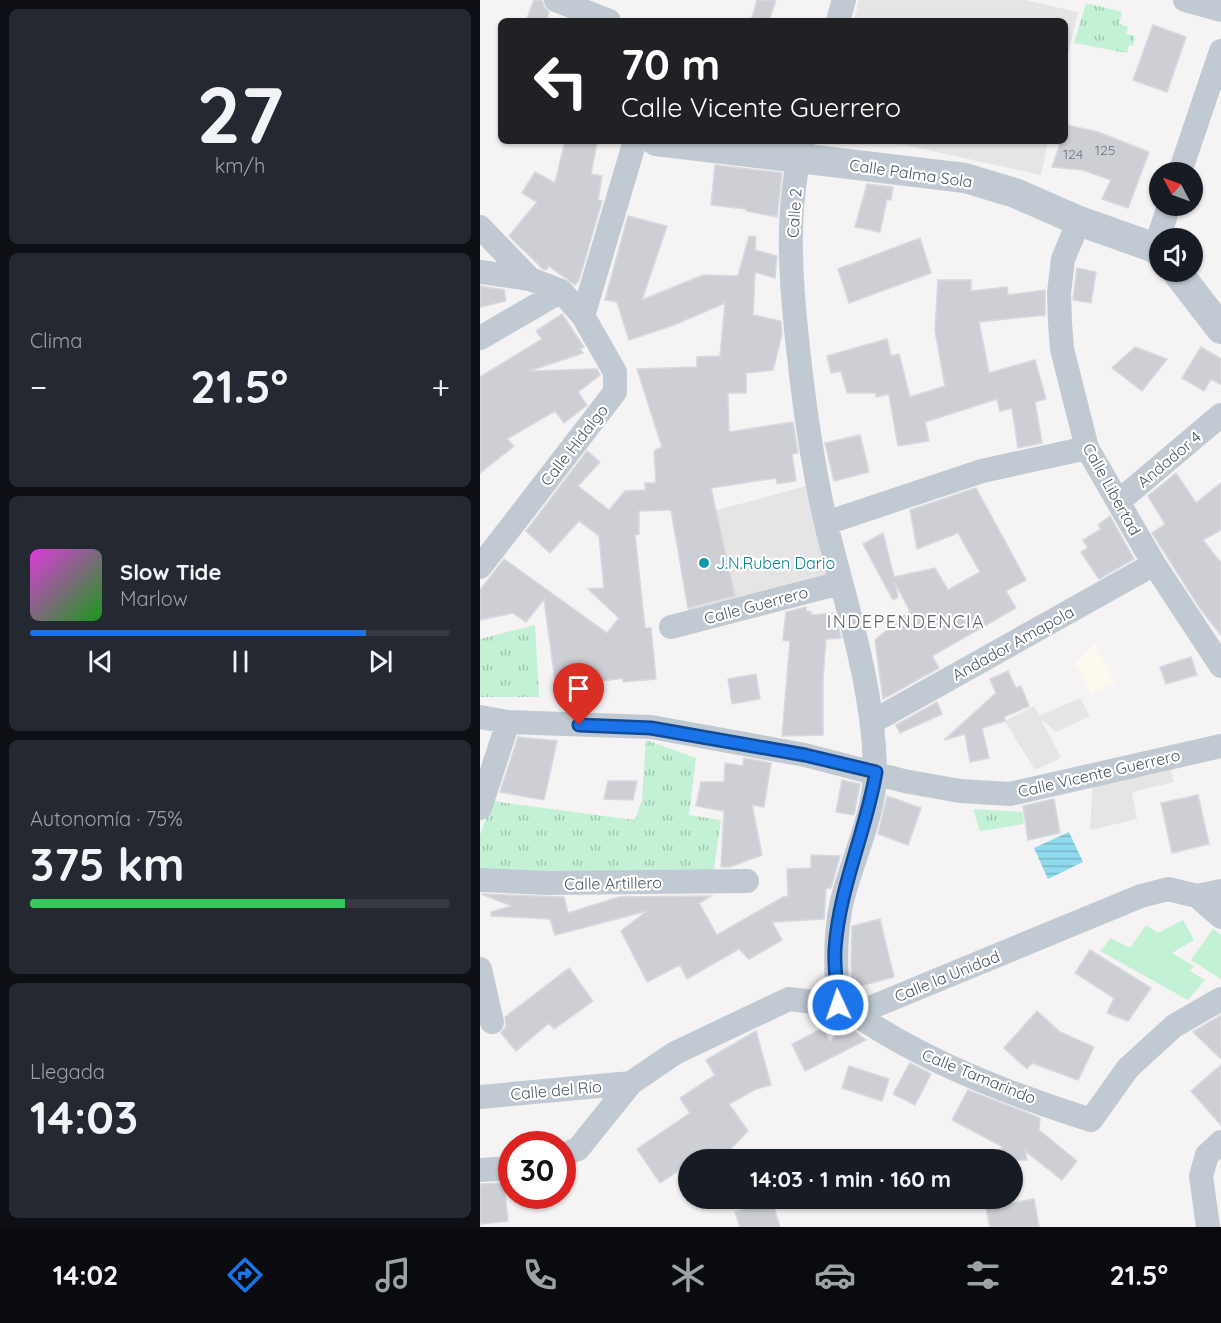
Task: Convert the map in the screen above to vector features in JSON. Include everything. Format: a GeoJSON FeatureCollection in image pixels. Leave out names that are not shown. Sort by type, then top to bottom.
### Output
{"type":"FeatureCollection","features":[{"type":"Feature","properties":{"kind":"street"},"geometry":{"type":"LineString","coordinates":[[556,0],[601,18]]}},
{"type":"Feature","properties":{"kind":"street"},"geometry":{"type":"LineString","coordinates":[[839,18],[844,0]]}},
{"type":"Feature","properties":{"kind":"street"},"geometry":{"type":"LineString","coordinates":[[1185,0],[1221,10]]}},
{"type":"Feature","properties":{"kind":"street"},"geometry":{"type":"LineString","coordinates":[[1183,162],[1221,51]]}},
{"type":"Feature","properties":{"kind":"street"},"geometry":{"type":"LineString","coordinates":[[583,316],[634,144]]}},
{"type":"Feature","properties":{"kind":"street","name":"Calle Palma Sola"},"geometry":{"type":"LineString","coordinates":[[710,144],[801,149],[965,178],[1015,193],[1149,248]]}},
{"type":"Feature","properties":{"kind":"street","name":"Calle 2"},"geometry":{"type":"LineString","coordinates":[[801,149],[792,225],[791,286],[809,447],[872,722],[876,772]]}},
{"type":"Feature","properties":{"kind":"street","name":"Calle Libertad"},"geometry":{"type":"LineString","coordinates":[[1079,221],[1063,259],[1059,293],[1060,323],[1062,349],[1087,448],[1154,564],[1221,666]]}},
{"type":"Feature","properties":{"kind":"street"},"geometry":{"type":"LineString","coordinates":[[480,228],[530,279]]}},
{"type":"Feature","properties":{"kind":"street"},"geometry":{"type":"LineString","coordinates":[[480,272],[530,279],[561,291]]}},
{"type":"Feature","properties":{"kind":"street"},"geometry":{"type":"LineString","coordinates":[[1185,282],[1221,329]]}},
{"type":"Feature","properties":{"kind":"street"},"geometry":{"type":"LineString","coordinates":[[480,338],[561,291]]}},
{"type":"Feature","properties":{"kind":"street","name":"Calle Hidalgo"},"geometry":{"type":"LineString","coordinates":[[480,567],[615,392],[615,372],[583,316],[561,291]]}},
{"type":"Feature","properties":{"kind":"street","name":"Andador 4"},"geometry":{"type":"LineString","coordinates":[[1118,502],[1221,415]]}},
{"type":"Feature","properties":{"kind":"street"},"geometry":{"type":"LineString","coordinates":[[826,523],[982,471],[1087,448]]}},
{"type":"Feature","properties":{"kind":"street","name":"Andador Amapola"},"geometry":{"type":"LineString","coordinates":[[872,722],[1154,564]]}},
{"type":"Feature","properties":{"kind":"street","name":"Calle Guerrero"},"geometry":{"type":"LineString","coordinates":[[671,627],[841,583]]}},
{"type":"Feature","properties":{"kind":"street","name":"Calle Vicente Guerrero"},"geometry":{"type":"LineString","coordinates":[[480,717],[508,722],[651,728],[805,755],[904,781],[960,791],[1010,794],[1221,746]]}},
{"type":"Feature","properties":{"kind":"street"},"geometry":{"type":"LineString","coordinates":[[480,808],[508,722]]}},
{"type":"Feature","properties":{"kind":"street"},"geometry":{"type":"LineString","coordinates":[[846,1009],[835,949],[842,903],[870,806],[876,772]]}},
{"type":"Feature","properties":{"kind":"street","name":"Calle Artillero"},"geometry":{"type":"LineString","coordinates":[[480,880],[547,883],[747,881]]}},
{"type":"Feature","properties":{"kind":"street","name":"Calle la Unidad"},"geometry":{"type":"LineString","coordinates":[[576,1150],[631,1083],[675,1053],[789,999],[846,1009],[1141,896],[1168,889],[1197,896],[1221,891]]}},
{"type":"Feature","properties":{"kind":"street","name":"Calle la Unidad"},"geometry":{"type":"LineString","coordinates":[[1197,896],[1221,917]]}},
{"type":"Feature","properties":{"kind":"street"},"geometry":{"type":"LineString","coordinates":[[480,969],[492,1022]]}},
{"type":"Feature","properties":{"kind":"street","name":"Calle Tamarindo"},"geometry":{"type":"LineString","coordinates":[[846,1009],[889,1037],[955,1070],[1091,1120],[1128,1068],[1174,1026],[1221,999]]}},
{"type":"Feature","properties":{"kind":"street","name":"Calle del Río"},"geometry":{"type":"LineString","coordinates":[[480,1097],[631,1083]]}},
{"type":"Feature","properties":{"kind":"street"},"geometry":{"type":"LineString","coordinates":[[1208,1227],[1201,1176],[1207,1155],[1221,1142]]}},
{"type":"Feature","properties":{"kind":"street"},"geometry":{"type":"LineString","coordinates":[[480,1170],[498,1169]]}},
{"type":"Feature","properties":{"kind":"shaded area"},"geometry":{"type":"Polygon","coordinates":[[[859,0],[1025,0],[1078,12],[1068,55],[1068,18],[855,18],[859,0]]]}},
{"type":"Feature","properties":{"kind":"shaded area"},"geometry":{"type":"Polygon","coordinates":[[[901,144],[1047,144],[1041,175],[901,144]]]}},
{"type":"Feature","properties":{"kind":"shaded area"},"geometry":{"type":"Polygon","coordinates":[[[810,485],[831,576],[689,616],[673,522],[810,485]]]}},
{"type":"Feature","properties":{"kind":"shaded area"},"geometry":{"type":"Polygon","coordinates":[[[1095,644],[1115,683],[1091,693],[1075,664],[1095,644]]]}},
{"type":"Feature","properties":{"kind":"shaded area"},"geometry":{"type":"Polygon","coordinates":[[[1080,698],[1090,716],[1056,732],[1040,718],[1061,758],[1035,770],[1005,721],[1034,706],[1039,716],[1080,698]]]}},
{"type":"Feature","properties":{"kind":"shaded area"},"geometry":{"type":"Polygon","coordinates":[[[1170,767],[1174,782],[1132,792],[1137,819],[1090,830],[1093,782],[1170,767]]]}},
{"type":"Feature","properties":{"kind":"green space"},"geometry":{"type":"Polygon","coordinates":[[[1086,3],[1122,12],[1119,24],[1128,27],[1126,34],[1135,36],[1133,46],[1129,45],[1127,53],[1074,43],[1086,3]]]}},
{"type":"Feature","properties":{"kind":"green space"},"geometry":{"type":"Polygon","coordinates":[[[535,625],[539,697],[480,697],[480,639],[535,625]]]}},
{"type":"Feature","properties":{"kind":"green space"},"geometry":{"type":"Polygon","coordinates":[[[646,740],[696,758],[689,815],[721,820],[713,875],[480,872],[480,835],[492,801],[635,820],[642,800],[646,740]]]}},
{"type":"Feature","properties":{"kind":"green space"},"geometry":{"type":"Polygon","coordinates":[[[973,809],[1022,812],[1024,824],[980,831],[973,809]]]}},
{"type":"Feature","properties":{"kind":"green space"},"geometry":{"type":"Polygon","coordinates":[[[1183,920],[1194,940],[1172,953],[1194,966],[1190,971],[1205,980],[1188,1000],[1100,951],[1111,938],[1130,948],[1146,925],[1158,933],[1183,920]]]}},
{"type":"Feature","properties":{"kind":"green space"},"geometry":{"type":"Polygon","coordinates":[[[1213,929],[1221,935],[1221,979],[1191,960],[1213,929]]]}},
{"type":"Feature","properties":{"kind":"water"},"geometry":{"type":"Polygon","coordinates":[[[1069,832],[1083,862],[1048,879],[1034,848],[1069,832]]]}},
{"type":"Feature","properties":{"kind":"building"},"geometry":{"type":"Polygon","coordinates":[[[534,0],[542,0],[549,12],[547,18],[527,18],[534,0]]]}},
{"type":"Feature","properties":{"kind":"building"},"geometry":{"type":"Polygon","coordinates":[[[757,0],[776,0],[770,18],[752,18],[757,0]]]}},
{"type":"Feature","properties":{"kind":"building"},"geometry":{"type":"Polygon","coordinates":[[[1153,25],[1186,37],[1167,92],[1133,80],[1153,25]]]}},
{"type":"Feature","properties":{"kind":"building"},"geometry":{"type":"Polygon","coordinates":[[[1068,125],[1098,132],[1149,152],[1128,208],[1102,199],[1111,180],[1083,170],[1052,167],[1060,144],[1068,144],[1068,125]]]}},
{"type":"Feature","properties":{"kind":"building"},"geometry":{"type":"Polygon","coordinates":[[[564,144],[597,144],[591,174],[602,176],[598,200],[602,201],[579,280],[575,285],[549,266],[546,270],[543,269],[509,236],[537,202],[522,193],[535,172],[555,183],[564,144]]]}},
{"type":"Feature","properties":{"kind":"building"},"geometry":{"type":"Polygon","coordinates":[[[715,165],[782,173],[777,217],[746,211],[746,209],[711,205],[715,165]]]}},
{"type":"Feature","properties":{"kind":"building"},"geometry":{"type":"Polygon","coordinates":[[[867,184],[893,187],[891,200],[887,199],[880,232],[855,227],[867,184]]]}},
{"type":"Feature","properties":{"kind":"building"},"geometry":{"type":"Polygon","coordinates":[[[628,216],[667,226],[642,300],[703,275],[738,276],[749,236],[756,237],[755,250],[777,256],[775,278],[755,272],[753,315],[781,321],[782,334],[773,370],[746,373],[746,393],[728,393],[729,432],[793,422],[798,453],[792,454],[796,481],[777,484],[776,478],[711,488],[735,596],[688,608],[671,510],[639,511],[639,534],[635,535],[645,628],[651,628],[656,679],[623,682],[623,678],[556,688],[544,599],[526,622],[513,613],[480,620],[480,590],[504,559],[607,633],[619,618],[588,589],[604,588],[599,536],[579,521],[550,553],[526,531],[587,451],[600,462],[578,486],[609,510],[625,491],[645,490],[645,483],[656,483],[654,451],[662,447],[637,369],[697,367],[697,357],[720,356],[725,303],[674,325],[629,340],[617,302],[605,300],[628,216]]]}},
{"type":"Feature","properties":{"kind":"building"},"geometry":{"type":"Polygon","coordinates":[[[920,238],[931,273],[849,303],[838,269],[920,238]]]}},
{"type":"Feature","properties":{"kind":"building"},"geometry":{"type":"Polygon","coordinates":[[[1077,268],[1096,272],[1091,303],[1073,300],[1077,268]]]}},
{"type":"Feature","properties":{"kind":"building"},"geometry":{"type":"Polygon","coordinates":[[[938,280],[971,280],[971,291],[1007,287],[1008,295],[1045,290],[1045,315],[979,322],[989,373],[1035,360],[1046,399],[1035,402],[1042,443],[1018,448],[1012,408],[1000,411],[997,399],[925,422],[929,441],[898,446],[889,394],[876,397],[876,393],[847,393],[841,371],[831,373],[827,356],[887,339],[891,356],[899,354],[910,397],[945,386],[935,331],[938,280]]]}},
{"type":"Feature","properties":{"kind":"building"},"geometry":{"type":"Polygon","coordinates":[[[480,286],[504,290],[506,301],[480,307],[480,286]]]}},
{"type":"Feature","properties":{"kind":"building"},"geometry":{"type":"Polygon","coordinates":[[[562,314],[584,347],[580,349],[583,353],[529,371],[597,369],[600,375],[578,392],[587,405],[564,423],[555,411],[507,439],[514,446],[480,473],[480,377],[542,339],[536,331],[562,314]]]}},
{"type":"Feature","properties":{"kind":"building"},"geometry":{"type":"Polygon","coordinates":[[[1135,347],[1167,359],[1142,391],[1112,368],[1135,347]]]}},
{"type":"Feature","properties":{"kind":"building"},"geometry":{"type":"Polygon","coordinates":[[[1201,347],[1221,359],[1221,385],[1211,379],[1204,391],[1182,378],[1201,347]]]}},
{"type":"Feature","properties":{"kind":"building"},"geometry":{"type":"Polygon","coordinates":[[[860,435],[869,472],[834,481],[825,443],[860,435]]]}},
{"type":"Feature","properties":{"kind":"building"},"geometry":{"type":"Polygon","coordinates":[[[1176,473],[1196,503],[1221,483],[1221,530],[1203,540],[1221,563],[1221,635],[1199,607],[1152,533],[1165,524],[1148,496],[1176,473]]]}},
{"type":"Feature","properties":{"kind":"building"},"geometry":{"type":"Polygon","coordinates":[[[976,488],[1026,580],[1006,591],[1016,608],[932,656],[939,668],[883,699],[875,640],[910,611],[895,583],[898,597],[893,600],[863,544],[883,533],[894,577],[935,568],[948,590],[980,572],[958,533],[917,549],[910,510],[976,488]]]}},
{"type":"Feature","properties":{"kind":"building"},"geometry":{"type":"Polygon","coordinates":[[[1110,516],[1134,559],[1099,579],[1081,552],[1088,548],[1083,540],[1101,529],[1098,525],[1110,516]]]}},
{"type":"Feature","properties":{"kind":"building"},"geometry":{"type":"Polygon","coordinates":[[[806,607],[806,611],[811,612],[811,615],[835,613],[841,638],[826,639],[823,735],[782,736],[790,641],[783,640],[786,612],[806,607]]]}},
{"type":"Feature","properties":{"kind":"building"},"geometry":{"type":"Polygon","coordinates":[[[1191,657],[1197,675],[1166,684],[1160,667],[1191,657]]]}},
{"type":"Feature","properties":{"kind":"building"},"geometry":{"type":"Polygon","coordinates":[[[1008,671],[1016,688],[1021,686],[1029,706],[1004,717],[1005,721],[982,728],[989,758],[970,762],[965,734],[944,740],[996,693],[990,679],[1008,671]]]}},
{"type":"Feature","properties":{"kind":"building"},"geometry":{"type":"Polygon","coordinates":[[[756,674],[760,699],[732,704],[728,679],[756,674]]]}},
{"type":"Feature","properties":{"kind":"building"},"geometry":{"type":"Polygon","coordinates":[[[937,702],[942,714],[900,733],[896,725],[937,702]]]}},
{"type":"Feature","properties":{"kind":"building"},"geometry":{"type":"Polygon","coordinates":[[[518,737],[557,741],[544,800],[500,792],[518,737]]]}},
{"type":"Feature","properties":{"kind":"building"},"geometry":{"type":"Polygon","coordinates":[[[744,758],[771,763],[764,807],[752,805],[762,855],[730,867],[721,867],[724,811],[696,806],[701,782],[724,782],[725,763],[743,766],[744,758]]]}},
{"type":"Feature","properties":{"kind":"building"},"geometry":{"type":"Polygon","coordinates":[[[842,780],[860,784],[854,815],[836,812],[842,780]]]}},
{"type":"Feature","properties":{"kind":"building"},"geometry":{"type":"Polygon","coordinates":[[[608,781],[637,781],[633,800],[604,799],[608,781]]]}},
{"type":"Feature","properties":{"kind":"building"},"geometry":{"type":"Polygon","coordinates":[[[1198,795],[1209,844],[1172,853],[1161,803],[1198,795]]]}},
{"type":"Feature","properties":{"kind":"building"},"geometry":{"type":"Polygon","coordinates":[[[887,796],[921,808],[908,845],[878,834],[887,796]]]}},
{"type":"Feature","properties":{"kind":"building"},"geometry":{"type":"Polygon","coordinates":[[[1054,799],[1060,833],[1028,840],[1023,806],[1054,799]]]}},
{"type":"Feature","properties":{"kind":"building"},"geometry":{"type":"Polygon","coordinates":[[[811,855],[840,856],[831,888],[826,888],[824,919],[772,922],[782,940],[749,959],[739,949],[687,979],[680,965],[647,982],[621,931],[647,911],[555,935],[550,919],[491,916],[491,912],[512,906],[481,894],[564,897],[568,913],[619,897],[711,896],[699,903],[717,935],[788,896],[787,869],[811,868],[811,855]]]}},
{"type":"Feature","properties":{"kind":"building"},"geometry":{"type":"Polygon","coordinates":[[[880,919],[894,977],[853,988],[852,926],[880,919]]]}},
{"type":"Feature","properties":{"kind":"building"},"geometry":{"type":"Polygon","coordinates":[[[1090,950],[1151,988],[1128,1021],[1107,1013],[1114,998],[1075,973],[1090,950]]]}},
{"type":"Feature","properties":{"kind":"building"},"geometry":{"type":"Polygon","coordinates":[[[569,968],[593,1001],[554,1029],[549,1023],[516,1051],[501,1033],[506,1026],[505,1017],[569,968]]]}},
{"type":"Feature","properties":{"kind":"building"},"geometry":{"type":"Polygon","coordinates":[[[1037,1011],[1060,1032],[1094,1047],[1078,1080],[1032,1063],[1027,1069],[1004,1048],[1037,1011]]]}},
{"type":"Feature","properties":{"kind":"building"},"geometry":{"type":"Polygon","coordinates":[[[1221,1015],[1221,1059],[1193,1032],[1221,1015]]]}},
{"type":"Feature","properties":{"kind":"building"},"geometry":{"type":"Polygon","coordinates":[[[844,1024],[866,1040],[805,1071],[792,1044],[823,1028],[830,1042],[844,1024]]]}},
{"type":"Feature","properties":{"kind":"building"},"geometry":{"type":"Polygon","coordinates":[[[756,1031],[771,1085],[756,1089],[729,1104],[748,1131],[731,1149],[678,1149],[678,1171],[660,1183],[637,1149],[690,1113],[680,1098],[715,1075],[706,1060],[756,1031]]]}},
{"type":"Feature","properties":{"kind":"building"},"geometry":{"type":"Polygon","coordinates":[[[910,1063],[931,1074],[915,1105],[893,1094],[910,1063]]]}},
{"type":"Feature","properties":{"kind":"building"},"geometry":{"type":"Polygon","coordinates":[[[1221,1065],[1221,1125],[1191,1091],[1221,1065]]]}},
{"type":"Feature","properties":{"kind":"building"},"geometry":{"type":"Polygon","coordinates":[[[849,1066],[889,1079],[882,1101],[842,1088],[849,1066]]]}},
{"type":"Feature","properties":{"kind":"building"},"geometry":{"type":"Polygon","coordinates":[[[968,1090],[1040,1118],[1039,1130],[1077,1161],[1062,1180],[1025,1151],[1027,1160],[1023,1160],[1023,1149],[1000,1149],[1003,1147],[952,1120],[968,1090]]]}},
{"type":"Feature","properties":{"kind":"building"},"geometry":{"type":"Polygon","coordinates":[[[498,1183],[498,1209],[507,1209],[508,1221],[480,1224],[480,1184],[498,1183]]]}},
{"type":"Feature","properties":{"kind":"building"},"geometry":{"type":"Polygon","coordinates":[[[1034,1199],[1039,1227],[990,1227],[986,1209],[1023,1209],[1023,1201],[1034,1199]]]}},
{"type":"Feature","properties":{"kind":"building"},"geometry":{"type":"Polygon","coordinates":[[[745,1209],[774,1209],[780,1227],[740,1227],[735,1212],[745,1209]]]}},
{"type":"Feature","properties":{"kind":"place","name":"J.N.Ruben Dario"},"geometry":{"type":"Point","coordinates":[704,563]}},
{"type":"Feature","properties":{"kind":"district","name":"INDEPENDENCIA"},"geometry":{"type":"Point","coordinates":[906,621]}},
{"type":"Feature","properties":{"kind":"route"},"geometry":{"type":"LineString","coordinates":[[579,725],[651,728],[805,755],[876,772],[870,806],[842,903],[835,949],[838,1005]]}}]}
